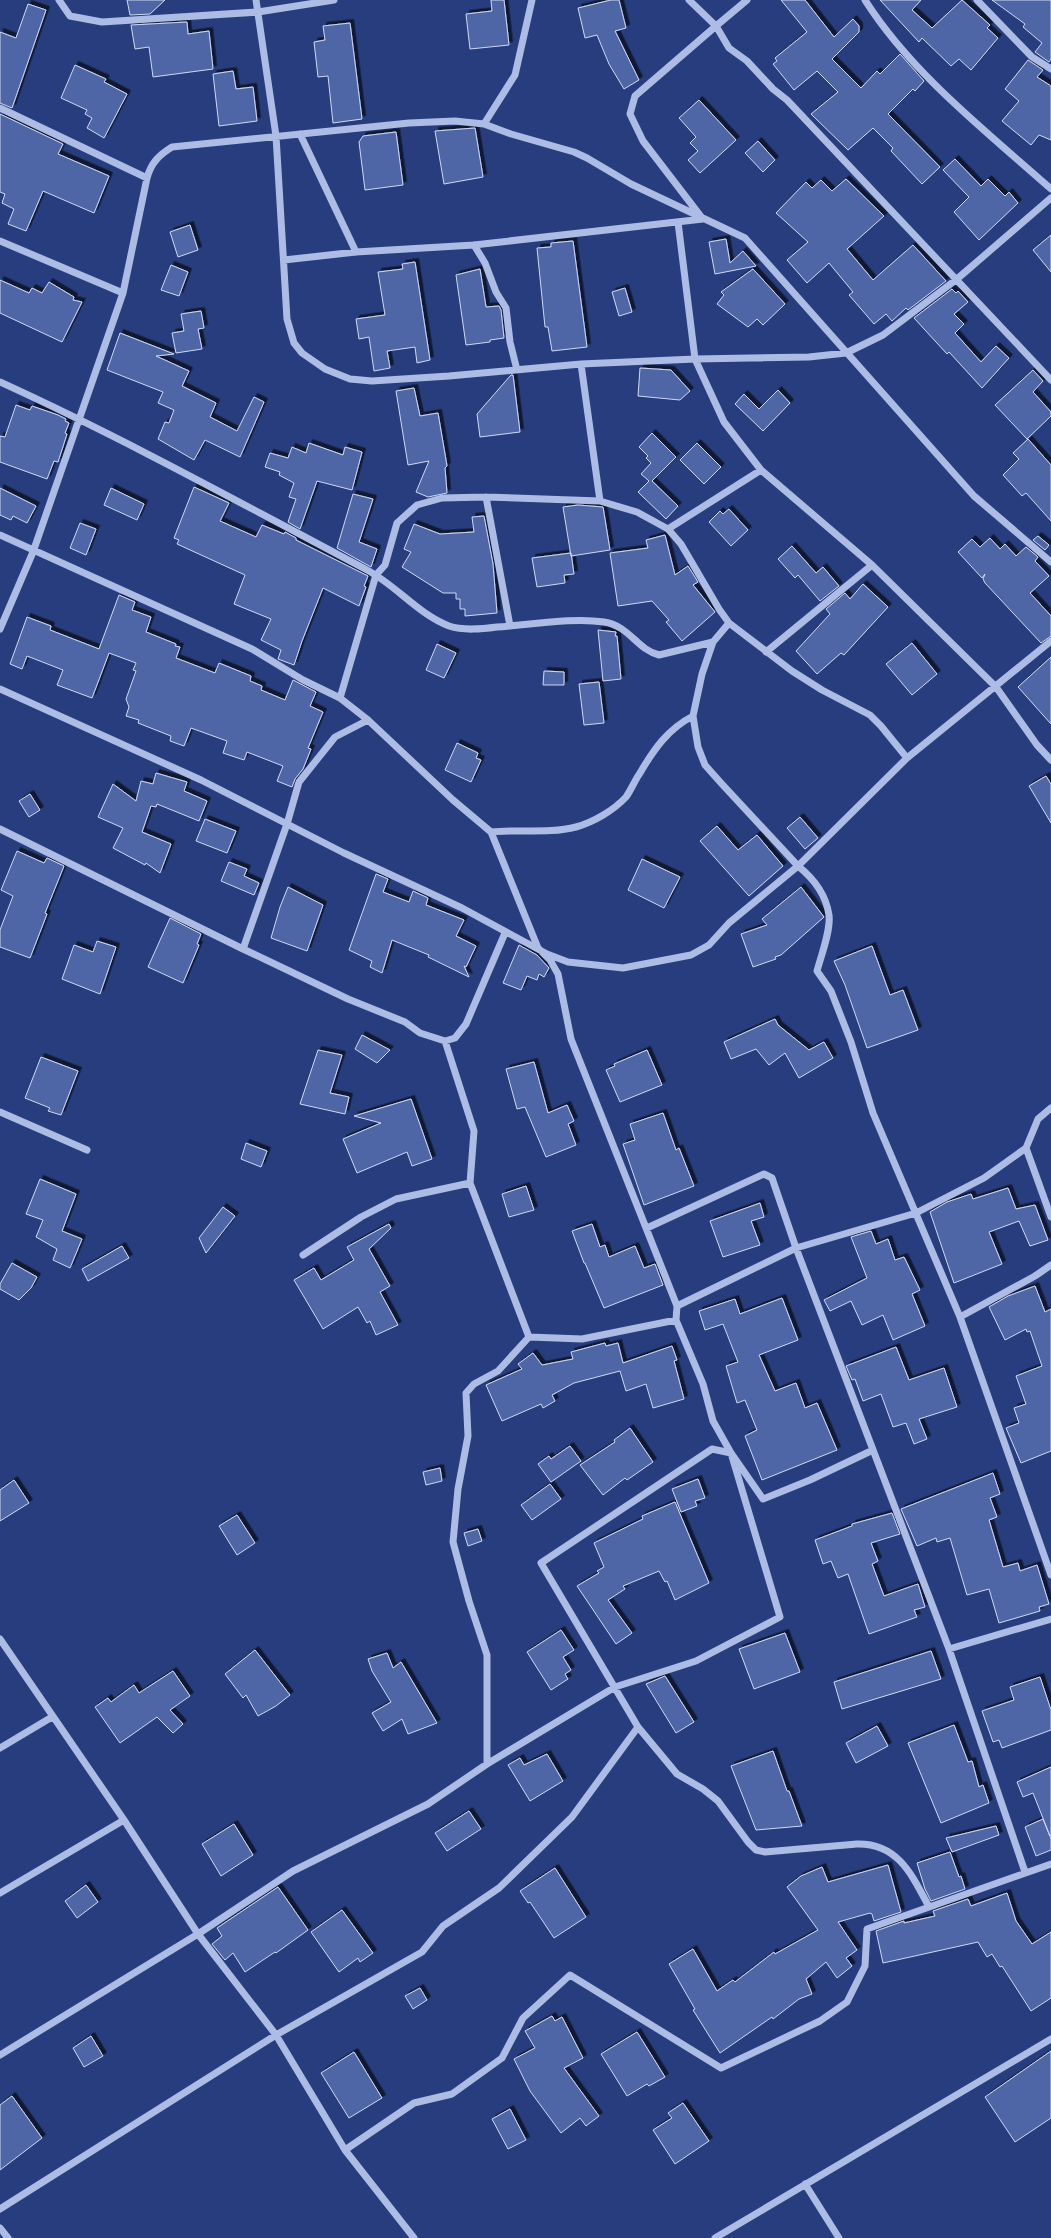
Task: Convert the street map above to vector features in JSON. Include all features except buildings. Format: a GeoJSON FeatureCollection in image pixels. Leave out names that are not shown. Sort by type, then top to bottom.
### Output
{"type":"FeatureCollection","features":[{"type":"Feature","properties":{"kind":"street"},"geometry":{"type":"LineString","coordinates":[[59,0],[70,16],[102,22],[258,12],[334,0]]}},
{"type":"Feature","properties":{"kind":"street"},"geometry":{"type":"LineString","coordinates":[[256,0],[276,136],[287,319],[294,342],[302,353],[325,369],[350,379],[372,381],[581,364],[695,359],[809,357],[846,353],[883,335],[957,279],[1051,198]]}},
{"type":"Feature","properties":{"kind":"street"},"geometry":{"type":"LineString","coordinates":[[484,124],[516,75],[532,0]]}},
{"type":"Feature","properties":{"kind":"street"},"geometry":{"type":"LineString","coordinates":[[689,0],[716,26],[729,48],[751,65],[773,89],[787,100],[1051,380]]}},
{"type":"Feature","properties":{"kind":"street"},"geometry":{"type":"LineString","coordinates":[[703,219],[643,141],[630,114],[635,96],[746,0]]}},
{"type":"Feature","properties":{"kind":"street"},"geometry":{"type":"LineString","coordinates":[[865,0],[884,30],[949,98],[1051,189]]}},
{"type":"Feature","properties":{"kind":"street"},"geometry":{"type":"LineString","coordinates":[[977,0],[1032,57],[1051,69]]}},
{"type":"Feature","properties":{"kind":"street"},"geometry":{"type":"LineString","coordinates":[[0,108],[147,178]]}},
{"type":"Feature","properties":{"kind":"street"},"geometry":{"type":"LineString","coordinates":[[0,629],[33,552],[78,418],[123,293],[149,170],[158,156],[172,147],[409,123],[455,121],[484,124],[511,134],[574,152],[631,184],[745,238],[974,496],[1051,562]]}},
{"type":"Feature","properties":{"kind":"street"},"geometry":{"type":"LineString","coordinates":[[300,134],[356,252]]}},
{"type":"Feature","properties":{"kind":"street"},"geometry":{"type":"LineString","coordinates":[[284,260],[356,252],[474,245],[703,219]]}},
{"type":"Feature","properties":{"kind":"street"},"geometry":{"type":"LineString","coordinates":[[678,222],[695,359],[724,422],[761,470],[872,565],[996,686],[1037,744],[1051,760]]}},
{"type":"Feature","properties":{"kind":"street"},"geometry":{"type":"LineString","coordinates":[[0,241],[123,293]]}},
{"type":"Feature","properties":{"kind":"street"},"geometry":{"type":"LineString","coordinates":[[474,245],[485,263],[496,292],[506,308],[510,342],[517,370]]}},
{"type":"Feature","properties":{"kind":"street"},"geometry":{"type":"LineString","coordinates":[[581,364],[600,501]]}},
{"type":"Feature","properties":{"kind":"street"},"geometry":{"type":"LineString","coordinates":[[0,382],[78,418],[376,575],[434,619],[452,627],[476,629],[568,622],[603,622],[619,626],[650,653],[659,655],[713,642]]}},
{"type":"Feature","properties":{"kind":"street"},"geometry":{"type":"LineString","coordinates":[[668,529],[761,470]]}},
{"type":"Feature","properties":{"kind":"street"},"geometry":{"type":"LineString","coordinates":[[486,497],[510,626]]}},
{"type":"Feature","properties":{"kind":"street"},"geometry":{"type":"LineString","coordinates":[[340,698],[376,575],[385,565],[397,523],[417,505],[442,498],[486,497],[600,501],[637,512],[668,529],[681,544],[719,609],[730,623],[766,652],[822,690],[870,715],[907,758]]}},
{"type":"Feature","properties":{"kind":"street"},"geometry":{"type":"LineString","coordinates":[[0,535],[33,552],[252,649],[303,680],[340,698],[368,720],[452,800],[491,832],[538,948],[550,960],[558,974],[571,1039],[677,1306],[676,1320],[703,1384],[713,1421],[731,1453],[763,1499],[810,1480],[873,1450]]}},
{"type":"Feature","properties":{"kind":"street"},"geometry":{"type":"LineString","coordinates":[[766,652],[872,565]]}},
{"type":"Feature","properties":{"kind":"street"},"geometry":{"type":"LineString","coordinates":[[730,623],[713,642],[702,674],[693,716],[698,747],[705,765],[798,866],[812,876],[820,890],[829,916],[817,970],[831,990],[851,1042],[873,1113],[960,1317],[1051,1575]]}},
{"type":"Feature","properties":{"kind":"street"},"geometry":{"type":"LineString","coordinates":[[0,688],[201,780],[287,824],[455,905],[505,933],[538,948],[547,954],[568,962],[623,968],[691,955],[709,945],[729,923],[798,866],[907,758],[1051,641]]}},
{"type":"Feature","properties":{"kind":"street"},"geometry":{"type":"LineString","coordinates":[[491,832],[512,829],[547,830],[576,827],[602,816],[626,797],[664,737],[677,724],[693,716]]}},
{"type":"Feature","properties":{"kind":"street"},"geometry":{"type":"LineString","coordinates":[[243,949],[287,824],[299,782],[335,737],[368,720]]}},
{"type":"Feature","properties":{"kind":"street"},"geometry":{"type":"LineString","coordinates":[[0,829],[243,949],[348,999],[405,1022],[420,1033],[445,1041],[455,1038],[466,1024],[505,933]]}},
{"type":"Feature","properties":{"kind":"street"},"geometry":{"type":"LineString","coordinates":[[445,1041],[474,1131],[470,1183],[529,1337]]}},
{"type":"Feature","properties":{"kind":"street"},"geometry":{"type":"LineString","coordinates":[[677,1306],[796,1248],[916,1214],[984,1178],[1026,1148],[1038,1119],[1051,1108]]}},
{"type":"Feature","properties":{"kind":"street"},"geometry":{"type":"LineString","coordinates":[[0,1112],[87,1150]]}},
{"type":"Feature","properties":{"kind":"street"},"geometry":{"type":"LineString","coordinates":[[1026,1148],[1051,1217]]}},
{"type":"Feature","properties":{"kind":"street"},"geometry":{"type":"LineString","coordinates":[[647,1228],[764,1174],[772,1178],[796,1248],[948,1649],[1025,1872]]}},
{"type":"Feature","properties":{"kind":"street"},"geometry":{"type":"LineString","coordinates":[[303,1255],[361,1217],[396,1199],[470,1183]]}},
{"type":"Feature","properties":{"kind":"street"},"geometry":{"type":"LineString","coordinates":[[960,1317],[1035,1276],[1051,1265]]}},
{"type":"Feature","properties":{"kind":"street"},"geometry":{"type":"LineString","coordinates":[[487,1764],[488,1655],[469,1601],[453,1542],[458,1489],[468,1436],[466,1393],[474,1384],[498,1371],[529,1337],[582,1339],[676,1320]]}},
{"type":"Feature","properties":{"kind":"street"},"geometry":{"type":"LineString","coordinates":[[731,1453],[712,1449],[541,1563],[638,1727],[677,1774],[703,1789],[718,1801],[748,1842],[756,1850],[765,1852],[870,1843],[881,1846],[897,1857],[912,1876],[929,1907]]}},
{"type":"Feature","properties":{"kind":"street"},"geometry":{"type":"LineString","coordinates":[[0,2055],[198,1934],[293,1871],[428,1804],[487,1764],[615,1687],[696,1661],[780,1617],[731,1453]]}},
{"type":"Feature","properties":{"kind":"street"},"geometry":{"type":"LineString","coordinates":[[948,1649],[1051,1619]]}},
{"type":"Feature","properties":{"kind":"street"},"geometry":{"type":"LineString","coordinates":[[0,1639],[124,1820],[198,1934],[276,2035],[345,2150],[414,2238]]}},
{"type":"Feature","properties":{"kind":"street"},"geometry":{"type":"LineString","coordinates":[[0,1748],[52,1717]]}},
{"type":"Feature","properties":{"kind":"street"},"geometry":{"type":"LineString","coordinates":[[0,2208],[276,2035],[422,1952],[443,1926],[499,1888],[572,1817],[638,1727]]}},
{"type":"Feature","properties":{"kind":"street"},"geometry":{"type":"LineString","coordinates":[[0,1893],[124,1820]]}},
{"type":"Feature","properties":{"kind":"street"},"geometry":{"type":"LineString","coordinates":[[345,2150],[414,2103],[452,2094],[502,2058],[523,2018],[570,1975],[721,2068],[820,2021],[847,2002],[865,1966],[867,1929],[1051,1864]]}},
{"type":"Feature","properties":{"kind":"street"},"geometry":{"type":"LineString","coordinates":[[714,2238],[1051,2039]]}},
{"type":"Feature","properties":{"kind":"street"},"geometry":{"type":"LineString","coordinates":[[805,2184],[839,2238]]}},
{"type":"Feature","properties":{"kind":"street"},"geometry":{"type":"LineString","coordinates":[[0,2228],[8,2238]]}}]}
